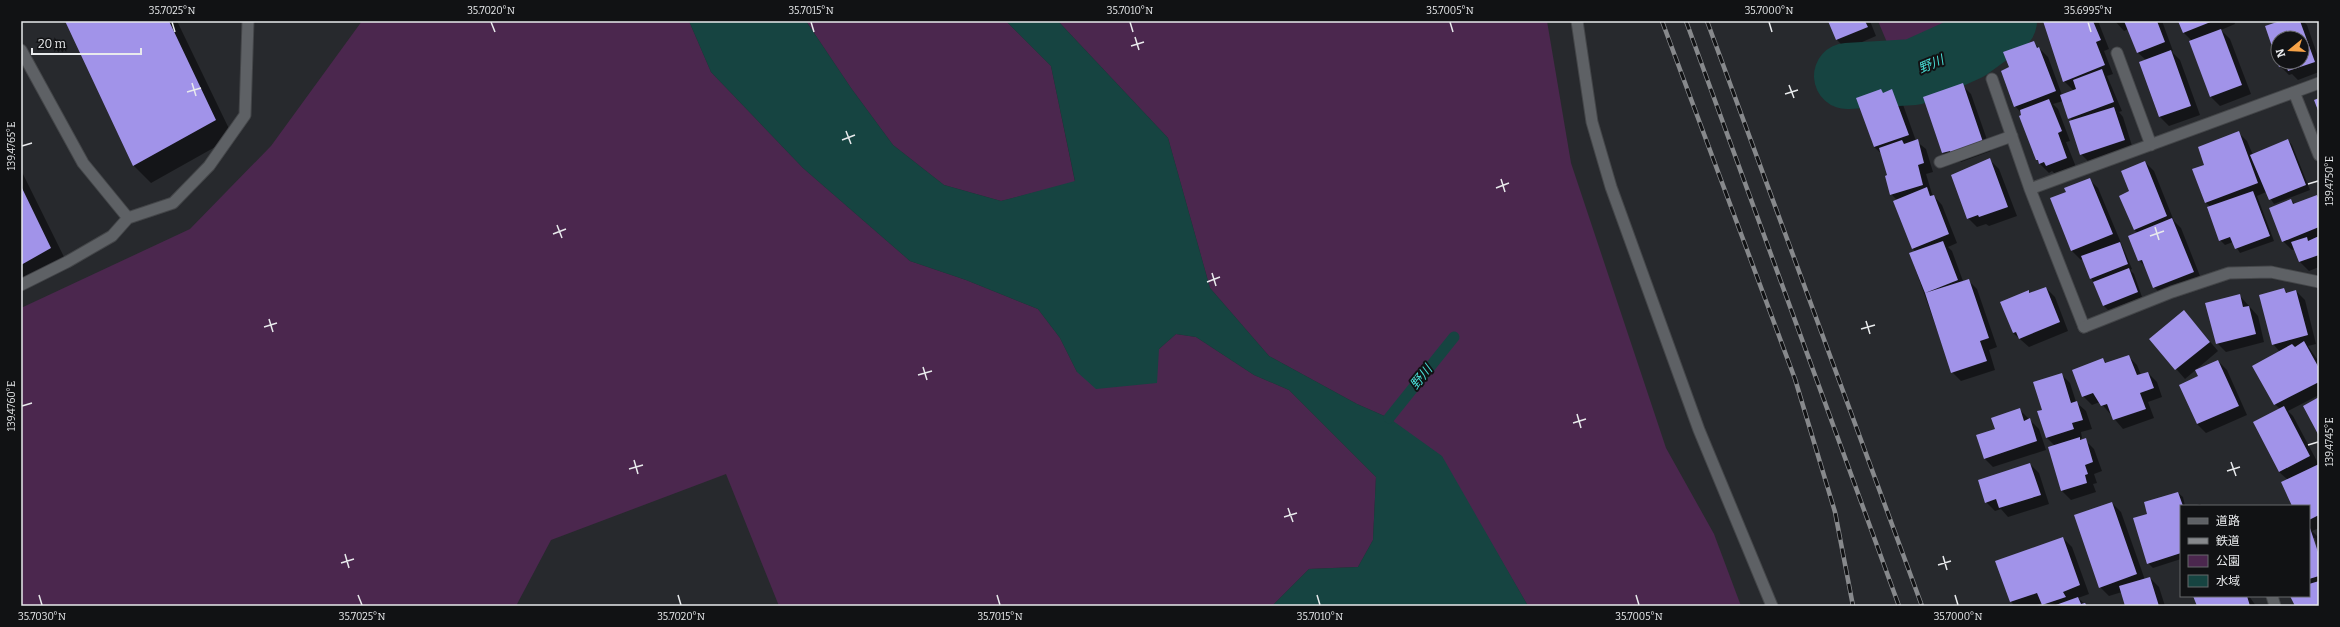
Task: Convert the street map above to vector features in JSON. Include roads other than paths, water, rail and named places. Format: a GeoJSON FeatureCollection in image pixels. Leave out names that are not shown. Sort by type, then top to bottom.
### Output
{"type":"FeatureCollection","features":[{"type":"Feature","properties":{"kind":"street"},"geometry":{"type":"LineString","coordinates":[[21,285],[68,262],[112,236],[128,218],[173,203],[209,166],[244,115],[248,21]]}},
{"type":"Feature","properties":{"kind":"street"},"geometry":{"type":"LineString","coordinates":[[1577,21],[1592,122],[1611,187],[1699,430],[1772,606]]}},
{"type":"Feature","properties":{"kind":"street"},"geometry":{"type":"LineString","coordinates":[[21,50],[82,163],[128,218]]}},
{"type":"Feature","properties":{"kind":"street"},"geometry":{"type":"LineString","coordinates":[[2117,53],[2151,145]]}},
{"type":"Feature","properties":{"kind":"street"},"geometry":{"type":"LineString","coordinates":[[1992,79],[2030,189],[2084,327],[2172,292],[2229,272],[2271,272],[2319,282]]}},
{"type":"Feature","properties":{"kind":"street"},"geometry":{"type":"LineString","coordinates":[[2030,189],[2319,83]]}},
{"type":"Feature","properties":{"kind":"street"},"geometry":{"type":"LineString","coordinates":[[2294,92],[2319,155]]}},
{"type":"Feature","properties":{"kind":"street"},"geometry":{"type":"LineString","coordinates":[[1940,162],[2012,136]]}},
{"type":"Feature","properties":{"kind":"water"},"geometry":{"type":"Polygon","coordinates":[[[689,21],[806,21],[851,88],[893,145],[944,185],[1001,201],[1075,181],[1051,66],[1006,21],[1058,21],[1168,138],[1210,288],[1269,356],[1357,404],[1389,418],[1442,456],[1528,606],[1272,606],[1309,569],[1358,567],[1373,540],[1376,477],[1289,390],[1254,375],[1196,337],[1176,334],[1159,349],[1157,383],[1096,389],[1077,372],[1060,338],[1038,309],[966,280],[910,261],[803,168],[711,72],[689,21]]]}},
{"type":"Feature","properties":{"kind":"waterway","name":"野川"},"geometry":{"type":"LineString","coordinates":[[1847,76],[1914,72],[1967,48],[2004,21]]}},
{"type":"Feature","properties":{"kind":"waterway","name":"野川"},"geometry":{"type":"LineString","coordinates":[[1389,418],[1454,337]]}},
{"type":"Feature","properties":{"kind":"railway"},"geometry":{"type":"LineString","coordinates":[[1662,21],[1795,379],[1835,512],[1853,606]]}},
{"type":"Feature","properties":{"kind":"railway"},"geometry":{"type":"LineString","coordinates":[[1686,21],[1899,606]]}},
{"type":"Feature","properties":{"kind":"railway"},"geometry":{"type":"LineString","coordinates":[[1707,21],[1922,606]]}}]}
